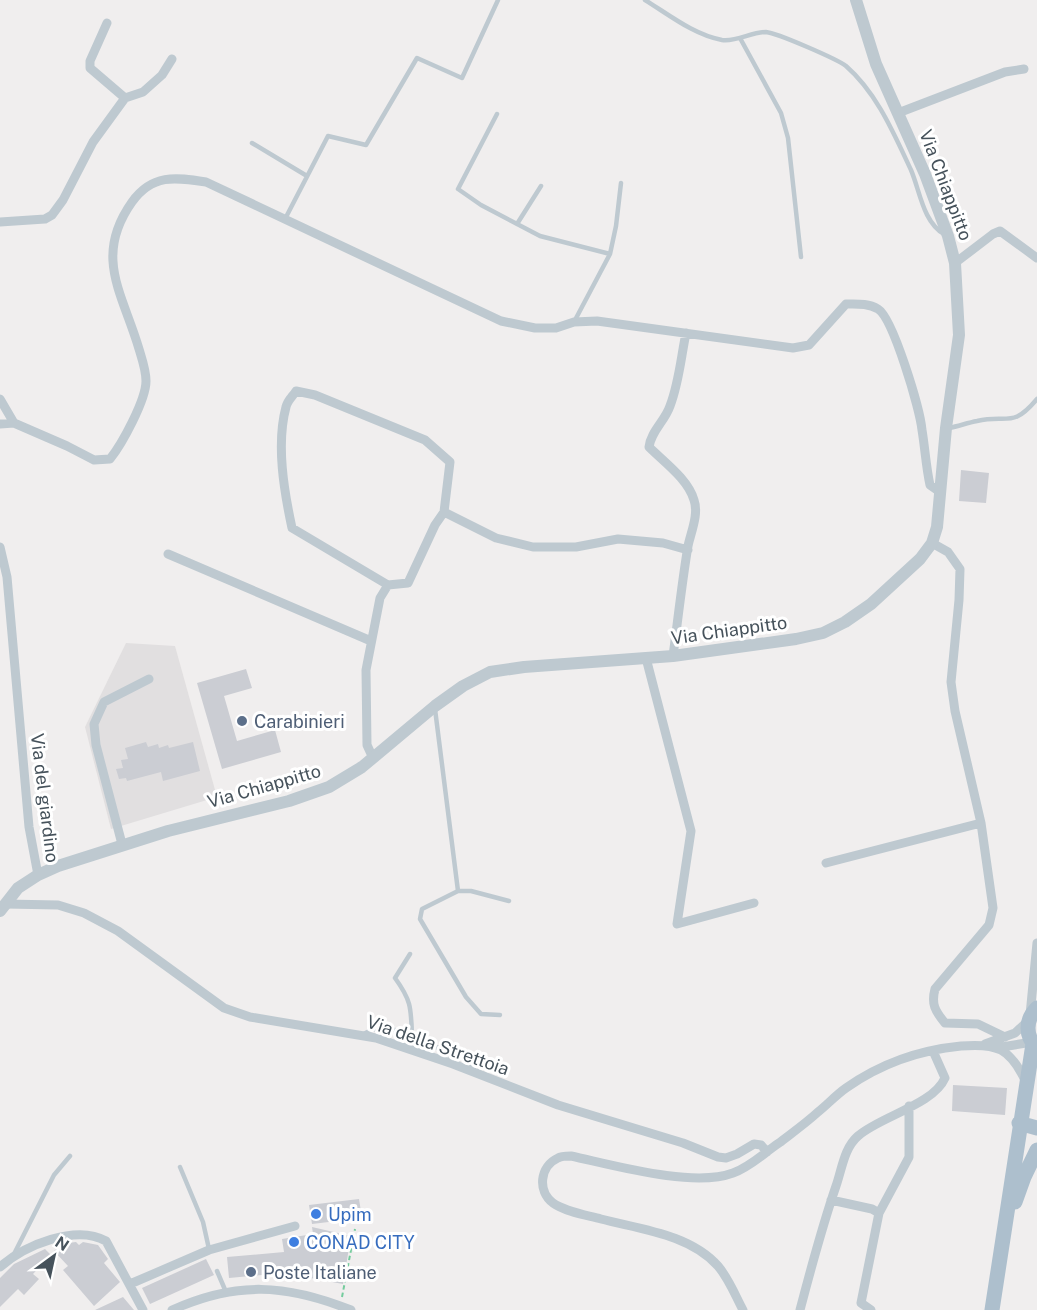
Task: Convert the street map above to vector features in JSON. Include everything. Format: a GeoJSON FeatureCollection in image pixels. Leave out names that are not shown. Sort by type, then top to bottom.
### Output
{"type":"FeatureCollection","features":[{"type":"Feature","properties":{"kind":"main road"},"geometry":{"type":"LineString","coordinates":[[992,1310],[1004,1231],[1018,1175],[1019,1123],[1034,1045],[1028,1034],[1032,1015]]}},
{"type":"Feature","properties":{"kind":"main road"},"geometry":{"type":"LineString","coordinates":[[1019,1123],[1037,1128]]}},
{"type":"Feature","properties":{"kind":"main road"},"geometry":{"type":"LineString","coordinates":[[1018,1175],[1037,1150]]}},
{"type":"Feature","properties":{"kind":"street","name":"Via Chiappitto"},"geometry":{"type":"LineString","coordinates":[[3,907],[18,888],[58,866],[122,844],[289,801],[329,787],[373,758],[435,706],[463,686],[490,672],[524,667],[673,656],[796,639],[823,633],[845,622],[871,604],[920,559],[932,543],[937,527],[946,428],[959,335],[955,263],[948,236],[925,174],[876,64],[856,0]]}},
{"type":"Feature","properties":{"kind":"street"},"geometry":{"type":"LineString","coordinates":[[107,22],[90,61],[90,68],[125,98]]}},
{"type":"Feature","properties":{"kind":"street"},"geometry":{"type":"LineString","coordinates":[[0,222],[45,219],[52,215],[63,200],[93,142],[125,98],[142,92],[162,75],[172,59]]}},
{"type":"Feature","properties":{"kind":"street"},"geometry":{"type":"LineString","coordinates":[[898,113],[1005,72],[1024,69]]}},
{"type":"Feature","properties":{"kind":"street"},"geometry":{"type":"LineString","coordinates":[[0,424],[14,423],[94,460],[110,459],[119,448],[136,412],[146,383],[144,366],[113,273],[113,245],[123,216],[135,198],[157,180],[185,178],[206,182],[501,321],[535,328],[556,328],[574,322],[597,321],[793,348],[809,345],[846,304],[867,304],[880,310],[897,346],[916,399],[930,485],[940,492]]}},
{"type":"Feature","properties":{"kind":"street"},"geometry":{"type":"LineString","coordinates":[[955,263],[1000,231],[1037,258]]}},
{"type":"Feature","properties":{"kind":"street"},"geometry":{"type":"LineString","coordinates":[[673,656],[695,501],[690,491],[673,471],[649,447],[651,438],[669,410],[675,393],[686,333]]}},
{"type":"Feature","properties":{"kind":"street"},"geometry":{"type":"LineString","coordinates":[[296,392],[315,395],[425,440],[450,462],[444,512],[435,525],[408,583],[388,585],[292,528],[283,489],[282,432],[286,404],[296,392]]}},
{"type":"Feature","properties":{"kind":"street"},"geometry":{"type":"LineString","coordinates":[[0,399],[14,423]]}},
{"type":"Feature","properties":{"kind":"street"},"geometry":{"type":"LineString","coordinates":[[444,512],[495,538],[533,547],[576,547],[618,539],[663,543],[688,550]]}},
{"type":"Feature","properties":{"kind":"street"},"geometry":{"type":"LineString","coordinates":[[932,543],[948,552],[960,570],[951,682],[955,711],[981,823],[993,914],[989,925],[935,989],[932,1001],[936,1012],[945,1023],[978,1024],[1005,1037]]}},
{"type":"Feature","properties":{"kind":"street","name":"Via del giardino"},"geometry":{"type":"LineString","coordinates":[[0,547],[7,576],[29,827],[38,875]]}},
{"type":"Feature","properties":{"kind":"street"},"geometry":{"type":"LineString","coordinates":[[168,555],[371,641]]}},
{"type":"Feature","properties":{"kind":"street"},"geometry":{"type":"LineString","coordinates":[[373,758],[367,745],[366,670],[380,598],[388,585]]}},
{"type":"Feature","properties":{"kind":"street"},"geometry":{"type":"LineString","coordinates":[[646,658],[691,831],[677,924],[754,903]]}},
{"type":"Feature","properties":{"kind":"street"},"geometry":{"type":"LineString","coordinates":[[122,844],[96,745],[94,724],[104,702],[149,679]]}},
{"type":"Feature","properties":{"kind":"street"},"geometry":{"type":"LineString","coordinates":[[826,863],[981,823]]}},
{"type":"Feature","properties":{"kind":"street","name":"Via della Strettoia"},"geometry":{"type":"LineString","coordinates":[[3,907],[58,905],[84,913],[118,931],[224,1008],[250,1017],[376,1038],[558,1105],[683,1143],[718,1157],[726,1158],[754,1144],[761,1145],[766,1152]]}},
{"type":"Feature","properties":{"kind":"street"},"geometry":{"type":"LineString","coordinates":[[742,1310],[724,1275],[704,1254],[675,1239],[585,1215],[553,1203],[542,1185],[543,1173],[549,1164],[559,1157],[571,1156],[662,1175],[691,1178],[731,1174],[766,1152],[844,1089],[872,1072],[901,1060],[933,1051],[985,1044],[1021,1029],[1032,1015],[1037,943]]}},
{"type":"Feature","properties":{"kind":"street"},"geometry":{"type":"LineString","coordinates":[[985,1044],[996,1048],[1013,1060],[1026,1082]]}},
{"type":"Feature","properties":{"kind":"street"},"geometry":{"type":"LineString","coordinates":[[996,1048],[1034,1045]]}},
{"type":"Feature","properties":{"kind":"street"},"geometry":{"type":"LineString","coordinates":[[800,1310],[848,1148],[857,1137],[876,1123],[941,1087],[945,1078],[933,1051]]}},
{"type":"Feature","properties":{"kind":"street"},"geometry":{"type":"LineString","coordinates":[[871,1310],[861,1303],[879,1213],[909,1157],[909,1106]]}},
{"type":"Feature","properties":{"kind":"street"},"geometry":{"type":"LineString","coordinates":[[831,1200],[872,1209],[879,1213]]}},
{"type":"Feature","properties":{"kind":"street"},"geometry":{"type":"LineString","coordinates":[[130,1284],[209,1250],[295,1226]]}},
{"type":"Feature","properties":{"kind":"street"},"geometry":{"type":"LineString","coordinates":[[0,1267],[32,1247],[65,1235],[87,1233],[97,1236],[106,1240],[143,1310]]}},
{"type":"Feature","properties":{"kind":"street"},"geometry":{"type":"LineString","coordinates":[[172,1310],[226,1292],[260,1288],[293,1293],[350,1310]]}},
{"type":"Feature","properties":{"kind":"lane"},"geometry":{"type":"LineString","coordinates":[[285,219],[328,136],[366,145],[417,58],[462,78],[498,0]]}},
{"type":"Feature","properties":{"kind":"lane"},"geometry":{"type":"LineString","coordinates":[[645,0],[699,33],[725,40],[768,32],[835,59],[849,68],[872,94],[910,170],[929,218],[936,229],[948,236]]}},
{"type":"Feature","properties":{"kind":"lane"},"geometry":{"type":"LineString","coordinates":[[740,38],[781,113],[788,138],[801,257]]}},
{"type":"Feature","properties":{"kind":"lane"},"geometry":{"type":"LineString","coordinates":[[497,114],[458,189],[540,236],[610,254]]}},
{"type":"Feature","properties":{"kind":"lane"},"geometry":{"type":"LineString","coordinates":[[252,144],[307,176]]}},
{"type":"Feature","properties":{"kind":"lane"},"geometry":{"type":"LineString","coordinates":[[574,322],[610,254],[621,183]]}},
{"type":"Feature","properties":{"kind":"lane"},"geometry":{"type":"LineString","coordinates":[[517,224],[541,186]]}},
{"type":"Feature","properties":{"kind":"lane"},"geometry":{"type":"LineString","coordinates":[[946,428],[978,420],[1006,420],[1018,417],[1037,399]]}},
{"type":"Feature","properties":{"kind":"lane"},"geometry":{"type":"LineString","coordinates":[[435,706],[458,891]]}},
{"type":"Feature","properties":{"kind":"lane"},"geometry":{"type":"LineString","coordinates":[[500,1015],[481,1014],[466,997],[420,919],[422,909],[458,891],[471,891],[508,901]]}},
{"type":"Feature","properties":{"kind":"lane"},"geometry":{"type":"LineString","coordinates":[[410,954],[395,978],[408,995],[412,1035]]}},
{"type":"Feature","properties":{"kind":"lane"},"geometry":{"type":"LineString","coordinates":[[362,1035],[381,1028],[412,1035],[451,1056],[467,1070],[477,1064],[495,1065]]}},
{"type":"Feature","properties":{"kind":"lane"},"geometry":{"type":"LineString","coordinates":[[13,1259],[54,1175],[70,1156]]}},
{"type":"Feature","properties":{"kind":"lane"},"geometry":{"type":"LineString","coordinates":[[180,1167],[203,1222],[209,1250]]}},
{"type":"Feature","properties":{"kind":"lane"},"geometry":{"type":"LineString","coordinates":[[217,1271],[226,1292]]}},
{"type":"Feature","properties":{"kind":"path"},"geometry":{"type":"LineString","coordinates":[[346,1286],[355,1229]]}},
{"type":"Feature","properties":{"kind":"shaded area"},"geometry":{"type":"Polygon","coordinates":[[[126,643],[175,646],[217,797],[111,829],[85,727],[126,643]]]}},
{"type":"Feature","properties":{"kind":"building"},"geometry":{"type":"Polygon","coordinates":[[[961,470],[989,473],[986,503],[959,501],[961,470]]]}},
{"type":"Feature","properties":{"kind":"building"},"geometry":{"type":"Polygon","coordinates":[[[246,669],[252,688],[224,696],[237,741],[275,730],[281,752],[222,769],[197,683],[246,669]]]}},
{"type":"Feature","properties":{"kind":"building"},"geometry":{"type":"Polygon","coordinates":[[[146,742],[148,747],[158,744],[159,748],[168,745],[169,748],[193,742],[200,771],[163,781],[161,772],[127,781],[126,778],[119,779],[116,769],[123,768],[121,760],[128,759],[125,748],[146,742]]]}},
{"type":"Feature","properties":{"kind":"building"},"geometry":{"type":"Polygon","coordinates":[[[953,1085],[1007,1088],[1005,1115],[952,1111],[953,1085]]]}},
{"type":"Feature","properties":{"kind":"building"},"geometry":{"type":"Polygon","coordinates":[[[359,1199],[362,1218],[312,1224],[309,1205],[359,1199]]]}},
{"type":"Feature","properties":{"kind":"building"},"geometry":{"type":"Polygon","coordinates":[[[312,1227],[351,1236],[343,1284],[283,1273],[229,1278],[227,1257],[284,1252],[282,1239],[313,1234],[312,1227]]]}},
{"type":"Feature","properties":{"kind":"building"},"geometry":{"type":"Polygon","coordinates":[[[76,1242],[79,1245],[83,1242],[98,1245],[108,1259],[104,1263],[120,1282],[94,1306],[63,1270],[68,1266],[54,1251],[63,1244],[76,1242]]]}},
{"type":"Feature","properties":{"kind":"building"},"geometry":{"type":"Polygon","coordinates":[[[45,1249],[51,1255],[33,1274],[39,1279],[24,1295],[18,1289],[0,1307],[0,1278],[14,1264],[45,1249]]]}},
{"type":"Feature","properties":{"kind":"building"},"geometry":{"type":"Polygon","coordinates":[[[206,1259],[214,1275],[150,1304],[142,1288],[206,1259]]]}},
{"type":"Feature","properties":{"kind":"building"},"geometry":{"type":"Polygon","coordinates":[[[123,1297],[134,1310],[95,1310],[123,1297]]]}},
{"type":"Feature","properties":{"kind":"place","name":"Carabinieri"},"geometry":{"type":"Point","coordinates":[242,721]}},
{"type":"Feature","properties":{"kind":"place","name":"Upim"},"geometry":{"type":"Point","coordinates":[316,1214]}},
{"type":"Feature","properties":{"kind":"place","name":"CONAD CITY"},"geometry":{"type":"Point","coordinates":[294,1242]}},
{"type":"Feature","properties":{"kind":"place","name":"Poste Italiane"},"geometry":{"type":"Point","coordinates":[251,1272]}}]}
